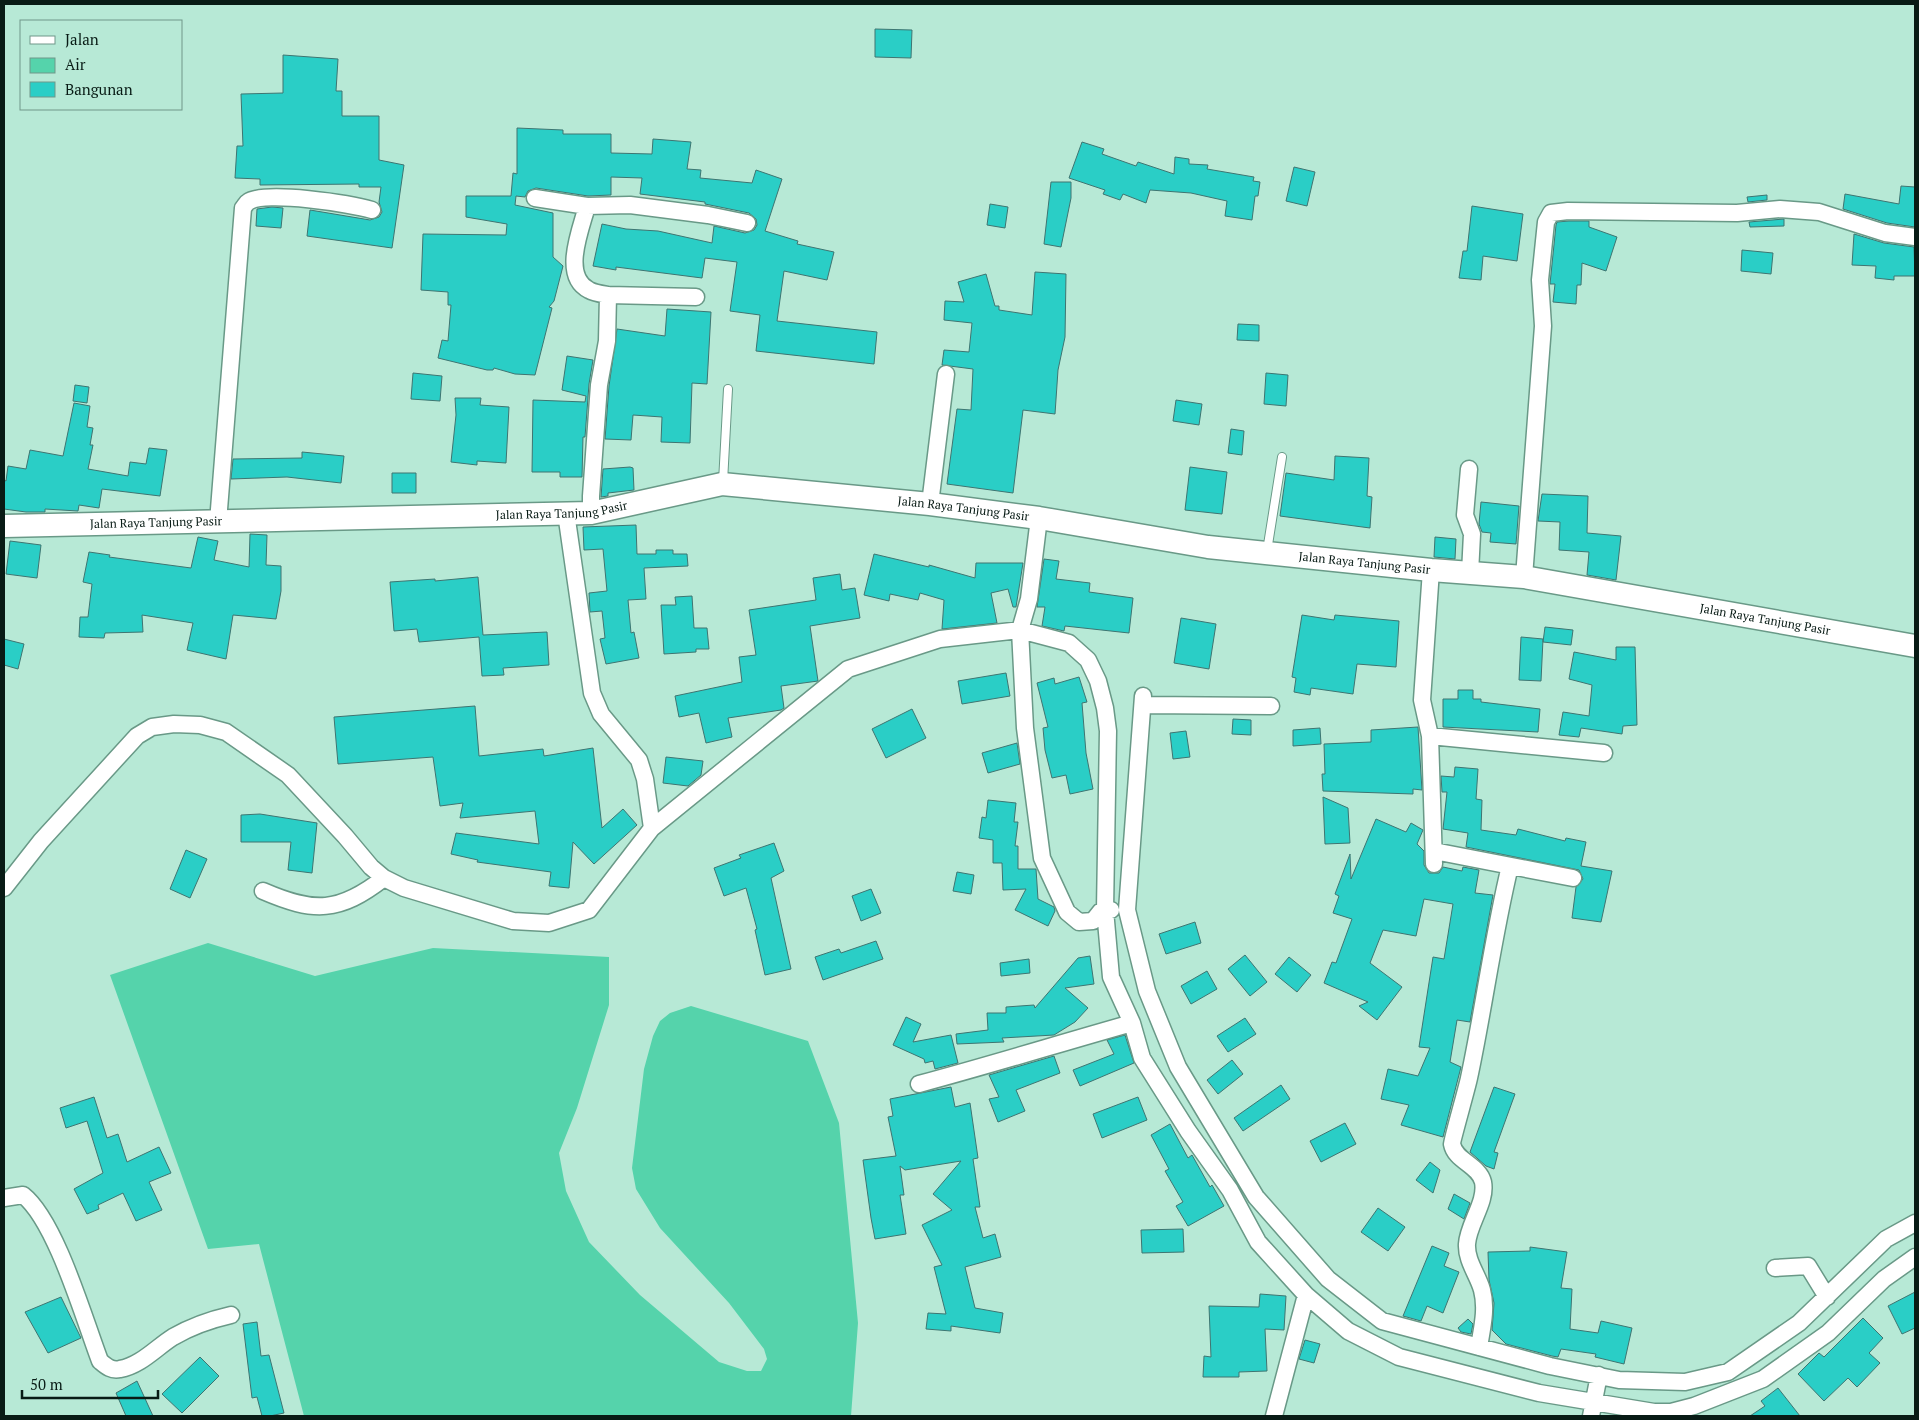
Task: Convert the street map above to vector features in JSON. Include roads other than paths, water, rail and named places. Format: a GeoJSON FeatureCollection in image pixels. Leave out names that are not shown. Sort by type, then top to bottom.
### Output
{"type":"FeatureCollection","features":[{"type":"Feature","properties":{"kind":"street"},"geometry":{"type":"LineString","coordinates":[[218,522],[243,208],[249,201],[259,199],[312,198],[372,210]]}},
{"type":"Feature","properties":{"kind":"street"},"geometry":{"type":"LineString","coordinates":[[535,198],[587,206],[630,205],[708,215],[747,223]]}},
{"type":"Feature","properties":{"kind":"street"},"geometry":{"type":"LineString","coordinates":[[587,206],[572,263],[578,280],[588,290],[608,295],[696,297]]}},
{"type":"Feature","properties":{"kind":"street"},"geometry":{"type":"LineString","coordinates":[[1524,577],[1543,326],[1540,280],[1546,222],[1551,213],[1568,211],[1737,213],[1790,210],[1819,212],[1885,233],[1915,237]]}},
{"type":"Feature","properties":{"kind":"street"},"geometry":{"type":"LineString","coordinates":[[592,512],[590,496],[599,385],[607,341],[608,295]]}},
{"type":"Feature","properties":{"kind":"street"},"geometry":{"type":"LineString","coordinates":[[930,504],[946,374]]}},
{"type":"Feature","properties":{"kind":"street"},"geometry":{"type":"LineString","coordinates":[[1469,469],[1465,515],[1472,534],[1470,573]]}},
{"type":"Feature","properties":{"kind":"street","name":"Jalan Raya Tanjung Pasir"},"geometry":{"type":"LineString","coordinates":[[4,526],[592,512],[722,484],[930,504],[1038,518],[1208,547],[1431,570],[1524,577],[1915,646]]}},
{"type":"Feature","properties":{"kind":"street"},"geometry":{"type":"LineString","coordinates":[[566,513],[592,692],[601,714],[639,760],[645,779],[652,823]]}},
{"type":"Feature","properties":{"kind":"street"},"geometry":{"type":"LineString","coordinates":[[1038,518],[1030,598],[1021,627],[1025,728],[1042,858],[1067,912],[1079,922],[1093,921],[1101,910],[1115,910]]}},
{"type":"Feature","properties":{"kind":"street"},"geometry":{"type":"LineString","coordinates":[[1431,570],[1422,700],[1430,736],[1434,858],[1510,866],[1573,878]]}},
{"type":"Feature","properties":{"kind":"street"},"geometry":{"type":"LineString","coordinates":[[4,888],[41,840],[137,736],[152,727],[174,724],[200,725],[226,732],[288,775],[371,867],[384,878],[404,888],[513,921],[549,923],[589,910],[652,823],[848,669],[940,639],[1021,627],[1069,643],[1088,660],[1098,682],[1105,708],[1108,731],[1115,910],[1178,1067],[1256,1197],[1328,1279],[1382,1321],[1550,1366],[1596,1394],[1654,1412],[1672,1414],[1763,1380],[1828,1333],[1884,1279],[1915,1257]]}},
{"type":"Feature","properties":{"kind":"street"},"geometry":{"type":"LineString","coordinates":[[1271,706],[1143,701],[1115,910],[1111,977],[1132,1023],[1142,1058],[1188,1131],[1230,1190],[1258,1242],[1306,1295],[1348,1331],[1399,1357],[1539,1393],[1596,1394],[1619,1380],[1685,1382],[1728,1372],[1800,1323],[1886,1239],[1915,1223]]}},
{"type":"Feature","properties":{"kind":"street"},"geometry":{"type":"LineString","coordinates":[[1430,736],[1604,753]]}},
{"type":"Feature","properties":{"kind":"street"},"geometry":{"type":"LineString","coordinates":[[1479,1347],[1485,1306],[1482,1290],[1468,1254],[1467,1243],[1483,1188],[1478,1172],[1455,1151],[1452,1139],[1459,1121],[1480,1027],[1501,904],[1510,866]]}},
{"type":"Feature","properties":{"kind":"street"},"geometry":{"type":"LineString","coordinates":[[263,891],[293,904],[311,907],[332,905],[351,901],[384,878]]}},
{"type":"Feature","properties":{"kind":"street"},"geometry":{"type":"LineString","coordinates":[[919,1084],[995,1064],[1024,1053],[1132,1023]]}},
{"type":"Feature","properties":{"kind":"street"},"geometry":{"type":"LineString","coordinates":[[4,1198],[23,1196],[38,1213],[58,1248],[100,1361],[109,1368],[120,1370],[141,1360],[171,1338],[198,1323],[231,1315]]}},
{"type":"Feature","properties":{"kind":"street"},"geometry":{"type":"LineString","coordinates":[[1776,1268],[1808,1266],[1827,1297]]}},
{"type":"Feature","properties":{"kind":"street"},"geometry":{"type":"LineString","coordinates":[[1274,1416],[1306,1295]]}},
{"type":"Feature","properties":{"kind":"lane"},"geometry":{"type":"LineString","coordinates":[[722,484],[728,389]]}},
{"type":"Feature","properties":{"kind":"lane"},"geometry":{"type":"LineString","coordinates":[[1267,553],[1282,457]]}},
{"type":"Feature","properties":{"kind":"water"},"geometry":{"type":"Polygon","coordinates":[[[208,943],[315,976],[433,948],[609,957],[609,1005],[577,1108],[559,1153],[566,1191],[589,1242],[640,1295],[719,1362],[747,1371],[761,1371],[767,1359],[764,1349],[729,1303],[660,1228],[636,1189],[632,1168],[644,1069],[653,1036],[660,1021],[670,1013],[691,1006],[808,1041],[839,1123],[858,1323],[851,1416],[304,1416],[259,1244],[208,1249],[110,975],[208,943]]]}}]}
